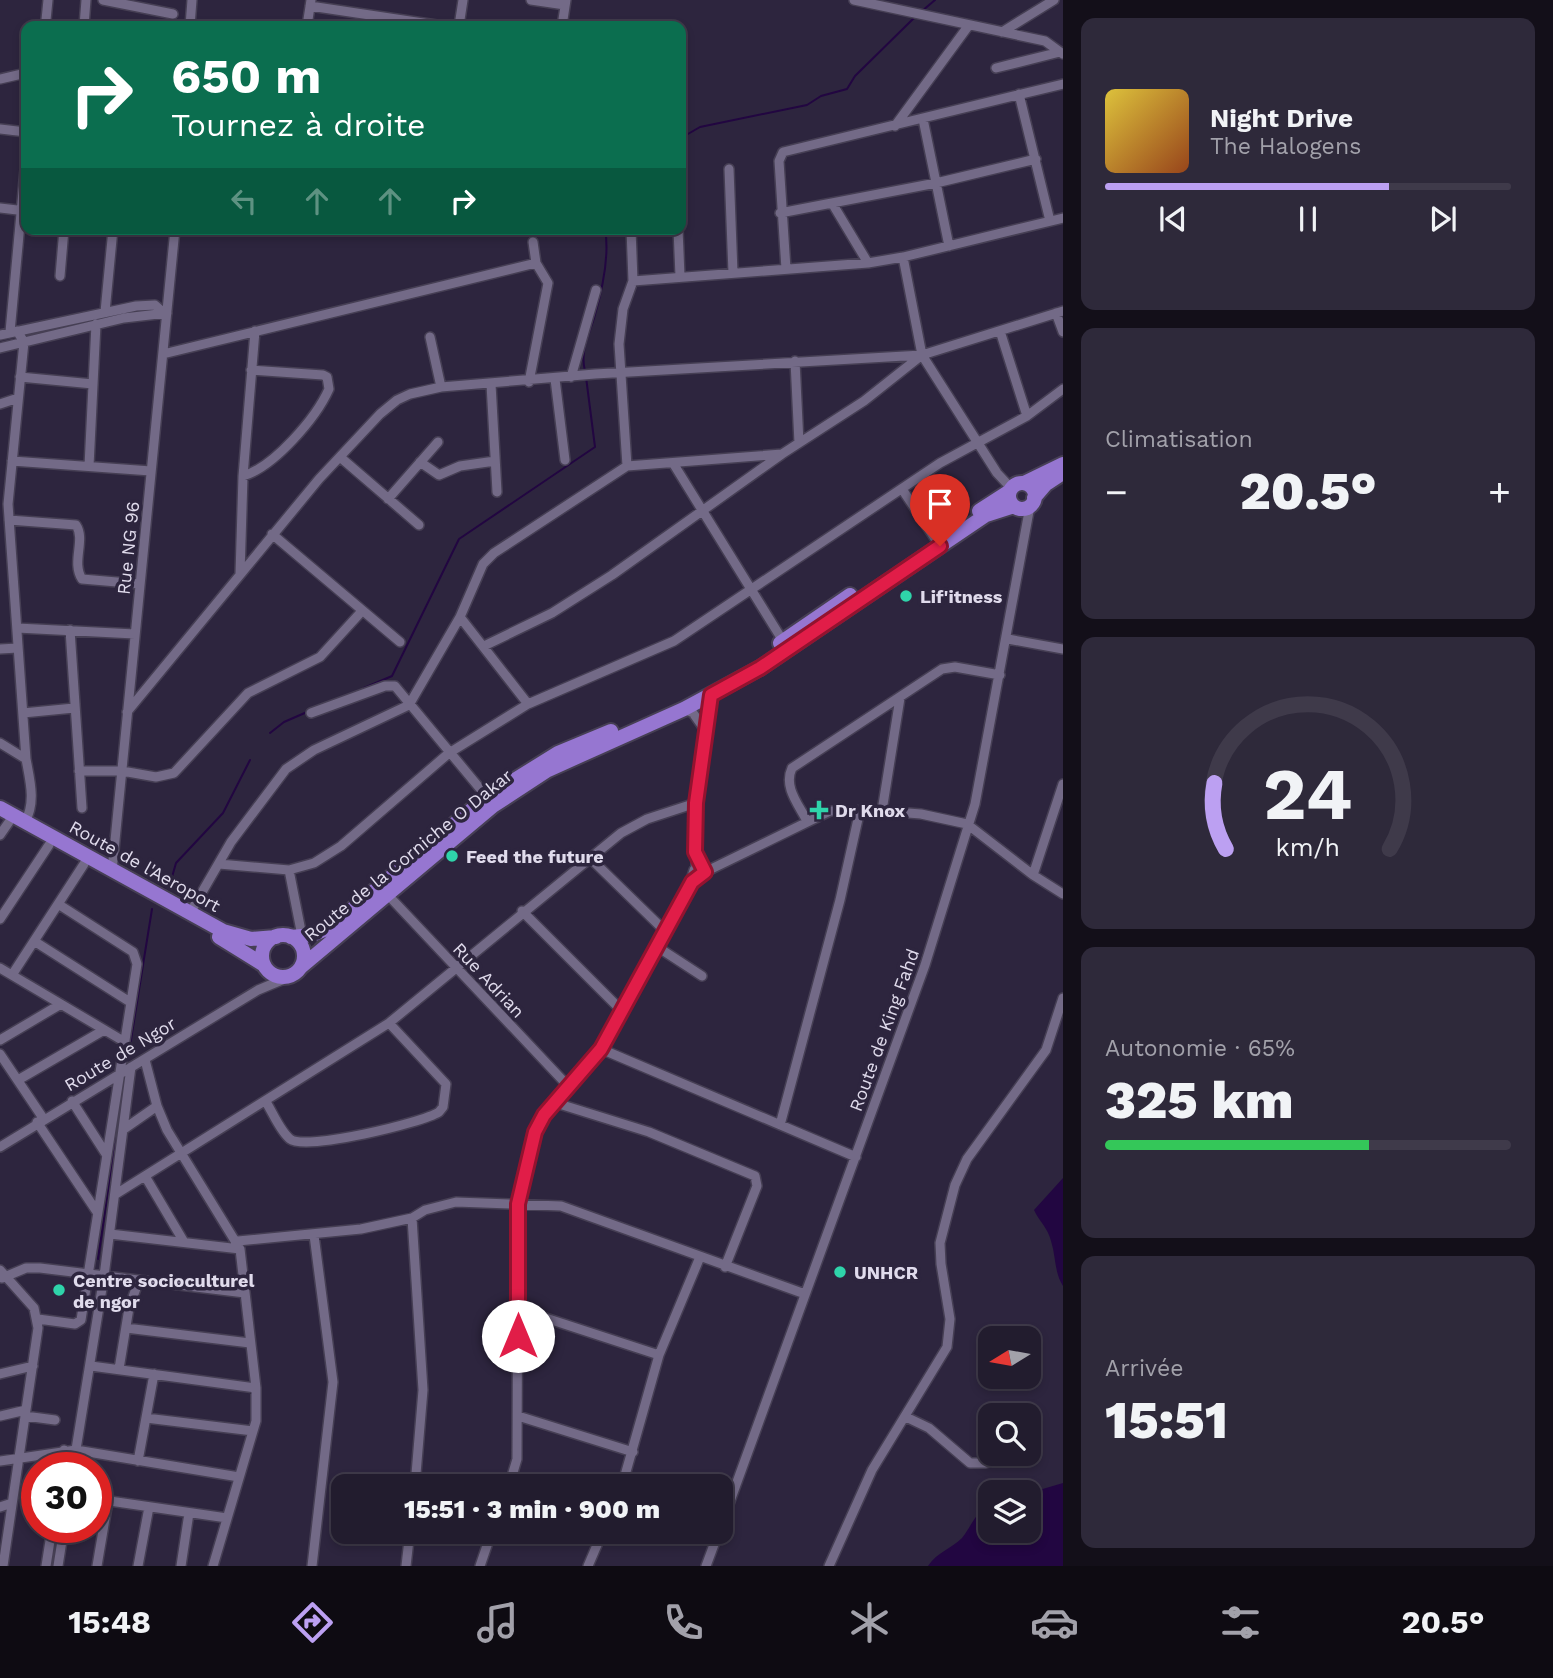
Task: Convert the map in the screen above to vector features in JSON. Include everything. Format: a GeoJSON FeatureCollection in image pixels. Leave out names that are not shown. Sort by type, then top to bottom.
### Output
{"type":"FeatureCollection","features":[{"type":"Feature","properties":{"kind":"highway","name":"Route de la Corniche O Dakar"},"geometry":{"type":"LineString","coordinates":[[290,937],[331,927],[487,797],[558,753],[692,696],[746,666],[1015,487],[1063,464]]}},
{"type":"Feature","properties":{"kind":"highway"},"geometry":{"type":"LineString","coordinates":[[1024,505],[1046,484],[1063,473]]}},
{"type":"Feature","properties":{"kind":"highway"},"geometry":{"type":"LineString","coordinates":[[1015,487],[1032,487],[1024,505],[1009,499],[1015,487]]}},
{"type":"Feature","properties":{"kind":"highway","name":"Route de la Corniche O Dakar"},"geometry":{"type":"LineString","coordinates":[[301,967],[493,806],[523,785],[609,741],[684,709],[760,668],[986,515],[1024,505]]}},
{"type":"Feature","properties":{"kind":"highway","name":"Route de l'Aeroport"},"geometry":{"type":"LineString","coordinates":[[0,808],[190,913],[244,938],[290,937]]}},
{"type":"Feature","properties":{"kind":"highway","name":"Route de l'Aeroport"},"geometry":{"type":"LineString","coordinates":[[4,819],[265,966]]}},
{"type":"Feature","properties":{"kind":"highway"},"geometry":{"type":"LineString","coordinates":[[290,937],[302,948],[301,967],[289,977],[276,976],[265,966],[264,948],[290,937]]}},
{"type":"Feature","properties":{"kind":"street"},"geometry":{"type":"LineString","coordinates":[[46,20],[48,0]]}},
{"type":"Feature","properties":{"kind":"street"},"geometry":{"type":"LineString","coordinates":[[84,21],[86,0]]}},
{"type":"Feature","properties":{"kind":"street"},"geometry":{"type":"LineString","coordinates":[[190,21],[192,0]]}},
{"type":"Feature","properties":{"kind":"street"},"geometry":{"type":"LineString","coordinates":[[460,21],[463,0]]}},
{"type":"Feature","properties":{"kind":"street"},"geometry":{"type":"LineString","coordinates":[[531,0],[565,2],[563,21]]}},
{"type":"Feature","properties":{"kind":"street"},"geometry":{"type":"LineString","coordinates":[[854,0],[1045,41],[1062,53]]}},
{"type":"Feature","properties":{"kind":"street"},"geometry":{"type":"LineString","coordinates":[[1002,32],[1054,0]]}},
{"type":"Feature","properties":{"kind":"street"},"geometry":{"type":"LineString","coordinates":[[109,1],[173,14]]}},
{"type":"Feature","properties":{"kind":"street"},"geometry":{"type":"LineString","coordinates":[[308,21],[311,3],[414,21]]}},
{"type":"Feature","properties":{"kind":"street"},"geometry":{"type":"LineString","coordinates":[[895,126],[969,25]]}},
{"type":"Feature","properties":{"kind":"street"},"geometry":{"type":"LineString","coordinates":[[996,68],[1062,53]]}},
{"type":"Feature","properties":{"kind":"street"},"geometry":{"type":"LineString","coordinates":[[0,79],[21,74]]}},
{"type":"Feature","properties":{"kind":"street"},"geometry":{"type":"LineString","coordinates":[[786,269],[780,213],[780,154],[1063,84]]}},
{"type":"Feature","properties":{"kind":"street"},"geometry":{"type":"LineString","coordinates":[[1019,94],[1050,221]]}},
{"type":"Feature","properties":{"kind":"street"},"geometry":{"type":"LineString","coordinates":[[923,120],[949,246]]}},
{"type":"Feature","properties":{"kind":"street"},"geometry":{"type":"LineString","coordinates":[[0,129],[21,131]]}},
{"type":"Feature","properties":{"kind":"street"},"geometry":{"type":"LineString","coordinates":[[780,213],[936,183],[1036,159]]}},
{"type":"Feature","properties":{"kind":"street"},"geometry":{"type":"LineString","coordinates":[[729,169],[733,273]]}},
{"type":"Feature","properties":{"kind":"street"},"geometry":{"type":"LineString","coordinates":[[832,203],[868,262]]}},
{"type":"Feature","properties":{"kind":"street"},"geometry":{"type":"LineString","coordinates":[[0,208],[21,210]]}},
{"type":"Feature","properties":{"kind":"street"},"geometry":{"type":"LineString","coordinates":[[633,281],[903,257],[1063,218]]}},
{"type":"Feature","properties":{"kind":"street"},"geometry":{"type":"LineString","coordinates":[[22,235],[14,332],[24,342]]}},
{"type":"Feature","properties":{"kind":"street"},"geometry":{"type":"LineString","coordinates":[[60,276],[63,235]]}},
{"type":"Feature","properties":{"kind":"street"},"geometry":{"type":"LineString","coordinates":[[105,312],[112,235]]}},
{"type":"Feature","properties":{"kind":"street","name":"Rue NG 96"},"geometry":{"type":"LineString","coordinates":[[112,871],[174,235]]}},
{"type":"Feature","properties":{"kind":"street"},"geometry":{"type":"LineString","coordinates":[[628,466],[618,344],[620,323],[633,281],[631,235]]}},
{"type":"Feature","properties":{"kind":"street"},"geometry":{"type":"LineString","coordinates":[[678,235],[680,276]]}},
{"type":"Feature","properties":{"kind":"street"},"geometry":{"type":"LineString","coordinates":[[529,382],[548,283],[536,264],[533,242]]}},
{"type":"Feature","properties":{"kind":"street"},"geometry":{"type":"LineString","coordinates":[[903,257],[922,355],[997,473],[1015,487]]}},
{"type":"Feature","properties":{"kind":"street"},"geometry":{"type":"LineString","coordinates":[[163,354],[536,264]]}},
{"type":"Feature","properties":{"kind":"street"},"geometry":{"type":"LineString","coordinates":[[573,376],[596,290]]}},
{"type":"Feature","properties":{"kind":"street"},"geometry":{"type":"LineString","coordinates":[[0,335],[148,304],[161,308],[165,313],[96,324],[0,348]]}},
{"type":"Feature","properties":{"kind":"street"},"geometry":{"type":"LineString","coordinates":[[127,712],[272,534],[340,457],[397,400],[441,387],[529,382],[595,374],[922,355],[1059,312],[1063,332]]}},
{"type":"Feature","properties":{"kind":"street"},"geometry":{"type":"LineString","coordinates":[[89,466],[96,324]]}},
{"type":"Feature","properties":{"kind":"street"},"geometry":{"type":"LineString","coordinates":[[240,574],[243,476],[255,331]]}},
{"type":"Feature","properties":{"kind":"street"},"geometry":{"type":"LineString","coordinates":[[1000,331],[1027,416]]}},
{"type":"Feature","properties":{"kind":"street"},"geometry":{"type":"LineString","coordinates":[[430,337],[441,387]]}},
{"type":"Feature","properties":{"kind":"street"},"geometry":{"type":"LineString","coordinates":[[24,342],[12,461],[4,504],[9,520],[26,759],[32,803],[25,822]]}},
{"type":"Feature","properties":{"kind":"street"},"geometry":{"type":"LineString","coordinates":[[484,646],[569,603],[703,512],[782,454],[864,401],[922,355]]}},
{"type":"Feature","properties":{"kind":"street"},"geometry":{"type":"LineString","coordinates":[[795,361],[799,443]]}},
{"type":"Feature","properties":{"kind":"street"},"geometry":{"type":"LineString","coordinates":[[243,476],[258,472],[272,462],[313,414],[330,389],[327,377],[323,375],[251,370]]}},
{"type":"Feature","properties":{"kind":"street"},"geometry":{"type":"LineString","coordinates":[[20,377],[93,384]]}},
{"type":"Feature","properties":{"kind":"street"},"geometry":{"type":"LineString","coordinates":[[555,379],[565,460]]}},
{"type":"Feature","properties":{"kind":"street"},"geometry":{"type":"LineString","coordinates":[[491,384],[497,492]]}},
{"type":"Feature","properties":{"kind":"street"},"geometry":{"type":"LineString","coordinates":[[219,864],[289,870],[314,863],[341,846],[449,752],[528,704],[647,655],[751,591],[902,489],[1027,416],[1063,389]]}},
{"type":"Feature","properties":{"kind":"street"},"geometry":{"type":"LineString","coordinates":[[0,404],[18,398]]}},
{"type":"Feature","properties":{"kind":"street"},"geometry":{"type":"LineString","coordinates":[[388,499],[438,442]]}},
{"type":"Feature","properties":{"kind":"street"},"geometry":{"type":"LineString","coordinates":[[190,913],[262,800],[294,763],[314,750],[409,705],[460,617],[479,571],[488,558],[628,466],[782,454]]}},
{"type":"Feature","properties":{"kind":"street"},"geometry":{"type":"LineString","coordinates":[[340,457],[419,525]]}},
{"type":"Feature","properties":{"kind":"street"},"geometry":{"type":"LineString","coordinates":[[12,461],[151,471]]}},
{"type":"Feature","properties":{"kind":"street"},"geometry":{"type":"LineString","coordinates":[[421,462],[439,475],[460,466],[495,461]]}},
{"type":"Feature","properties":{"kind":"street"},"geometry":{"type":"LineString","coordinates":[[673,463],[783,641]]}},
{"type":"Feature","properties":{"kind":"street"},"geometry":{"type":"LineString","coordinates":[[902,489],[936,540]]}},
{"type":"Feature","properties":{"kind":"street","name":"Route de King Fahd"},"geometry":{"type":"LineString","coordinates":[[733,1493],[925,965],[967,824],[983,767],[1008,639],[1025,529],[1024,505]]}},
{"type":"Feature","properties":{"kind":"street"},"geometry":{"type":"LineString","coordinates":[[9,520],[76,525],[80,532],[77,564],[82,579],[140,584]]}},
{"type":"Feature","properties":{"kind":"street"},"geometry":{"type":"LineString","coordinates":[[272,534],[400,642]]}},
{"type":"Feature","properties":{"kind":"street"},"geometry":{"type":"LineString","coordinates":[[79,771],[122,771],[156,777],[174,773],[248,694],[320,657],[362,611]]}},
{"type":"Feature","properties":{"kind":"street"},"geometry":{"type":"LineString","coordinates":[[460,617],[528,704]]}},
{"type":"Feature","properties":{"kind":"street"},"geometry":{"type":"LineString","coordinates":[[17,628],[135,634]]}},
{"type":"Feature","properties":{"kind":"street"},"geometry":{"type":"LineString","coordinates":[[70,630],[82,808]]}},
{"type":"Feature","properties":{"kind":"street"},"geometry":{"type":"LineString","coordinates":[[1008,639],[1063,649]]}},
{"type":"Feature","properties":{"kind":"street"},"geometry":{"type":"LineString","coordinates":[[0,649],[19,648]]}},
{"type":"Feature","properties":{"kind":"street"},"geometry":{"type":"LineString","coordinates":[[807,821],[789,788],[788,780],[792,768],[942,669],[955,667],[1000,675]]}},
{"type":"Feature","properties":{"kind":"street"},"geometry":{"type":"LineString","coordinates":[[311,713],[385,686],[400,689],[409,705],[487,797]]}},
{"type":"Feature","properties":{"kind":"street"},"geometry":{"type":"LineString","coordinates":[[513,1474],[517,1459],[518,1416],[518,1204],[535,1132],[556,1102],[601,1049],[698,871],[695,852],[696,803],[711,695]]}},
{"type":"Feature","properties":{"kind":"street"},"geometry":{"type":"LineString","coordinates":[[881,811],[900,698]]}},
{"type":"Feature","properties":{"kind":"street"},"geometry":{"type":"LineString","coordinates":[[23,713],[74,708]]}},
{"type":"Feature","properties":{"kind":"street"},"geometry":{"type":"LineString","coordinates":[[684,709],[694,713],[705,730]]}},
{"type":"Feature","properties":{"kind":"street"},"geometry":{"type":"LineString","coordinates":[[0,743],[26,759]]}},
{"type":"Feature","properties":{"kind":"street"},"geometry":{"type":"LineString","coordinates":[[1032,875],[1063,783]]}},
{"type":"Feature","properties":{"kind":"street"},"geometry":{"type":"LineString","coordinates":[[116,1194],[389,1023],[522,911],[635,824],[696,803]]}},
{"type":"Feature","properties":{"kind":"street"},"geometry":{"type":"LineString","coordinates":[[698,871],[717,866],[830,810],[881,811],[921,814],[967,824],[1032,875],[1063,894]]}},
{"type":"Feature","properties":{"kind":"street"},"geometry":{"type":"LineString","coordinates":[[779,1125],[840,900],[860,810]]}},
{"type":"Feature","properties":{"kind":"street"},"geometry":{"type":"LineString","coordinates":[[0,835],[4,819]]}},
{"type":"Feature","properties":{"kind":"street"},"geometry":{"type":"LineString","coordinates":[[0,919],[49,845]]}},
{"type":"Feature","properties":{"kind":"street"},"geometry":{"type":"LineString","coordinates":[[589,857],[664,930]]}},
{"type":"Feature","properties":{"kind":"street"},"geometry":{"type":"LineString","coordinates":[[12,975],[84,864]]}},
{"type":"Feature","properties":{"kind":"street"},"geometry":{"type":"LineString","coordinates":[[289,870],[290,937]]}},
{"type":"Feature","properties":{"kind":"street","name":"Rue Adrian"},"geometry":{"type":"LineString","coordinates":[[387,894],[569,1087]]}},
{"type":"Feature","properties":{"kind":"street"},"geometry":{"type":"LineString","coordinates":[[38,1320],[80,1323],[137,964],[133,952],[58,904]]}},
{"type":"Feature","properties":{"kind":"street"},"geometry":{"type":"LineString","coordinates":[[522,911],[621,1010]]}},
{"type":"Feature","properties":{"kind":"street"},"geometry":{"type":"LineString","coordinates":[[34,941],[130,1002]]}},
{"type":"Feature","properties":{"kind":"street"},"geometry":{"type":"LineString","coordinates":[[656,946],[702,976]]}},
{"type":"Feature","properties":{"kind":"street"},"geometry":{"type":"LineString","coordinates":[[258,990],[265,981],[265,966]]}},
{"type":"Feature","properties":{"kind":"street"},"geometry":{"type":"LineString","coordinates":[[0,968],[125,1042]]}},
{"type":"Feature","properties":{"kind":"street","name":"Route de Ngor"},"geometry":{"type":"LineString","coordinates":[[1,1144],[258,990],[289,977]]}},
{"type":"Feature","properties":{"kind":"street"},"geometry":{"type":"LineString","coordinates":[[829,1566],[873,1470],[941,1360],[950,1336],[940,1253],[942,1233],[955,1185],[967,1159],[1046,1050],[1063,998]]}},
{"type":"Feature","properties":{"kind":"street"},"geometry":{"type":"LineString","coordinates":[[0,1040],[61,1004]]}},
{"type":"Feature","properties":{"kind":"street"},"geometry":{"type":"LineString","coordinates":[[266,1102],[289,1139],[300,1142],[353,1137],[439,1112],[443,1107],[446,1084],[389,1023]]}},
{"type":"Feature","properties":{"kind":"street"},"geometry":{"type":"LineString","coordinates":[[18,1080],[104,1030]]}},
{"type":"Feature","properties":{"kind":"street"},"geometry":{"type":"LineString","coordinates":[[601,1049],[856,1157]]}},
{"type":"Feature","properties":{"kind":"street"},"geometry":{"type":"LineString","coordinates":[[0,1054],[97,1212]]}},
{"type":"Feature","properties":{"kind":"street"},"geometry":{"type":"LineString","coordinates":[[145,1060],[157,1107],[181,1153],[239,1245],[256,1388],[253,1431],[213,1566]]}},
{"type":"Feature","properties":{"kind":"street"},"geometry":{"type":"LineString","coordinates":[[76,1450],[116,1194],[131,1067]]}},
{"type":"Feature","properties":{"kind":"street"},"geometry":{"type":"LineString","coordinates":[[72,1101],[106,1154]]}},
{"type":"Feature","properties":{"kind":"street"},"geometry":{"type":"LineString","coordinates":[[556,1102],[649,1132],[755,1175],[757,1186],[725,1267]]}},
{"type":"Feature","properties":{"kind":"street"},"geometry":{"type":"LineString","coordinates":[[124,1129],[157,1107]]}},
{"type":"Feature","properties":{"kind":"street"},"geometry":{"type":"LineString","coordinates":[[145,1175],[184,1242]]}},
{"type":"Feature","properties":{"kind":"street"},"geometry":{"type":"LineString","coordinates":[[110,1234],[239,1245],[361,1230],[456,1202],[561,1206],[805,1294]]}},
{"type":"Feature","properties":{"kind":"street"},"geometry":{"type":"LineString","coordinates":[[412,1217],[424,1390],[416,1474]]}},
{"type":"Feature","properties":{"kind":"street"},"geometry":{"type":"LineString","coordinates":[[312,1566],[334,1382],[314,1235]]}},
{"type":"Feature","properties":{"kind":"street"},"geometry":{"type":"LineString","coordinates":[[626,1474],[659,1355],[699,1257]]}},
{"type":"Feature","properties":{"kind":"street"},"geometry":{"type":"LineString","coordinates":[[3,1566],[3,1549],[26,1413],[38,1320],[34,1308],[2,1275],[26,1268],[245,1293]]}},
{"type":"Feature","properties":{"kind":"street"},"geometry":{"type":"LineString","coordinates":[[119,1369],[125,1328],[139,1280]]}},
{"type":"Feature","properties":{"kind":"street"},"geometry":{"type":"LineString","coordinates":[[518,1309],[659,1355]]}},
{"type":"Feature","properties":{"kind":"street"},"geometry":{"type":"LineString","coordinates":[[125,1328],[250,1343]]}},
{"type":"Feature","properties":{"kind":"street"},"geometry":{"type":"LineString","coordinates":[[0,1374],[33,1366]]}},
{"type":"Feature","properties":{"kind":"street"},"geometry":{"type":"LineString","coordinates":[[91,1366],[256,1388]]}},
{"type":"Feature","properties":{"kind":"street"},"geometry":{"type":"LineString","coordinates":[[138,1461],[154,1374]]}},
{"type":"Feature","properties":{"kind":"street"},"geometry":{"type":"LineString","coordinates":[[0,1416],[26,1413],[55,1420]]}},
{"type":"Feature","properties":{"kind":"street"},"geometry":{"type":"LineString","coordinates":[[518,1416],[633,1452]]}},
{"type":"Feature","properties":{"kind":"street"},"geometry":{"type":"LineString","coordinates":[[906,1417],[929,1428],[970,1463],[978,1463]]}},
{"type":"Feature","properties":{"kind":"street"},"geometry":{"type":"LineString","coordinates":[[146,1418],[253,1431]]}},
{"type":"Feature","properties":{"kind":"street"},"geometry":{"type":"LineString","coordinates":[[0,1461],[76,1450],[239,1477]]}},
{"type":"Feature","properties":{"kind":"street"},"geometry":{"type":"LineString","coordinates":[[112,1502],[228,1518]]}},
{"type":"Feature","properties":{"kind":"street"},"geometry":{"type":"LineString","coordinates":[[0,1507],[12,1503]]}},
{"type":"Feature","properties":{"kind":"street"},"geometry":{"type":"LineString","coordinates":[[138,1566],[149,1507]]}},
{"type":"Feature","properties":{"kind":"street"},"geometry":{"type":"LineString","coordinates":[[181,1566],[189,1513]]}},
{"type":"Feature","properties":{"kind":"street"},"geometry":{"type":"LineString","coordinates":[[47,1566],[50,1543]]}},
{"type":"Feature","properties":{"kind":"street"},"geometry":{"type":"LineString","coordinates":[[58,1566],[62,1543]]}},
{"type":"Feature","properties":{"kind":"street"},"geometry":{"type":"LineString","coordinates":[[97,1566],[101,1543]]}},
{"type":"Feature","properties":{"kind":"street"},"geometry":{"type":"LineString","coordinates":[[406,1566],[409,1544]]}},
{"type":"Feature","properties":{"kind":"street"},"geometry":{"type":"LineString","coordinates":[[480,1566],[488,1544]]}},
{"type":"Feature","properties":{"kind":"street"},"geometry":{"type":"LineString","coordinates":[[588,1566],[597,1544]]}},
{"type":"Feature","properties":{"kind":"street","name":"Route de King Fahd"},"geometry":{"type":"LineString","coordinates":[[706,1566],[714,1544]]}},
{"type":"Feature","properties":{"kind":"shaded area"},"geometry":{"type":"Polygon","coordinates":[[[1063,1178],[1063,1286],[1050,1236],[1034,1210],[1063,1178]]]}},
{"type":"Feature","properties":{"kind":"shaded area"},"geometry":{"type":"Polygon","coordinates":[[[1063,1483],[1063,1566],[928,1566],[962,1538],[978,1515],[978,1543],[1041,1543],[1041,1489],[1063,1483]]]}},
{"type":"Feature","properties":{"kind":"waterway"},"geometry":{"type":"LineString","coordinates":[[922,11],[935,0]]}},
{"type":"Feature","properties":{"kind":"waterway"},"geometry":{"type":"LineString","coordinates":[[686,135],[700,127],[807,105],[821,96],[847,89],[855,76],[915,17]]}},
{"type":"Feature","properties":{"kind":"waterway"},"geometry":{"type":"LineString","coordinates":[[585,371],[584,351],[604,274],[606,235]]}},
{"type":"Feature","properties":{"kind":"waterway"},"geometry":{"type":"LineString","coordinates":[[364,688],[392,676],[459,539],[595,447],[586,377]]}},
{"type":"Feature","properties":{"kind":"waterway"},"geometry":{"type":"LineString","coordinates":[[270,733],[284,722],[307,712]]}},
{"type":"Feature","properties":{"kind":"waterway"},"geometry":{"type":"LineString","coordinates":[[163,890],[172,877],[176,863],[223,813],[250,760]]}},
{"type":"Feature","properties":{"kind":"waterway"},"geometry":{"type":"LineString","coordinates":[[128,1058],[152,909]]}},
{"type":"Feature","properties":{"kind":"waterway"},"geometry":{"type":"LineString","coordinates":[[98,1259],[125,1076]]}},
{"type":"Feature","properties":{"kind":"waterway"},"geometry":{"type":"LineString","coordinates":[[51,1566],[55,1543]]}},
{"type":"Feature","properties":{"kind":"place","name":"Lif'itness"},"geometry":{"type":"Point","coordinates":[906,596]}},
{"type":"Feature","properties":{"kind":"place","name":"Dr Knox"},"geometry":{"type":"Point","coordinates":[819,810]}},
{"type":"Feature","properties":{"kind":"place","name":"Feed the future"},"geometry":{"type":"Point","coordinates":[452,856]}},
{"type":"Feature","properties":{"kind":"place","name":"UNHCR"},"geometry":{"type":"Point","coordinates":[840,1272]}},
{"type":"Feature","properties":{"kind":"place","name":"Centre socioculturel de ngor"},"geometry":{"type":"Point","coordinates":[59,1290]}},
{"type":"Feature","properties":{"kind":"route"},"geometry":{"type":"LineString","coordinates":[[518,1336],[518,1204],[527,1155],[535,1132],[544,1115],[601,1049],[692,882],[705,872],[695,852],[696,803],[708,719],[708,701],[711,695],[760,668],[940,546]]}}]}
